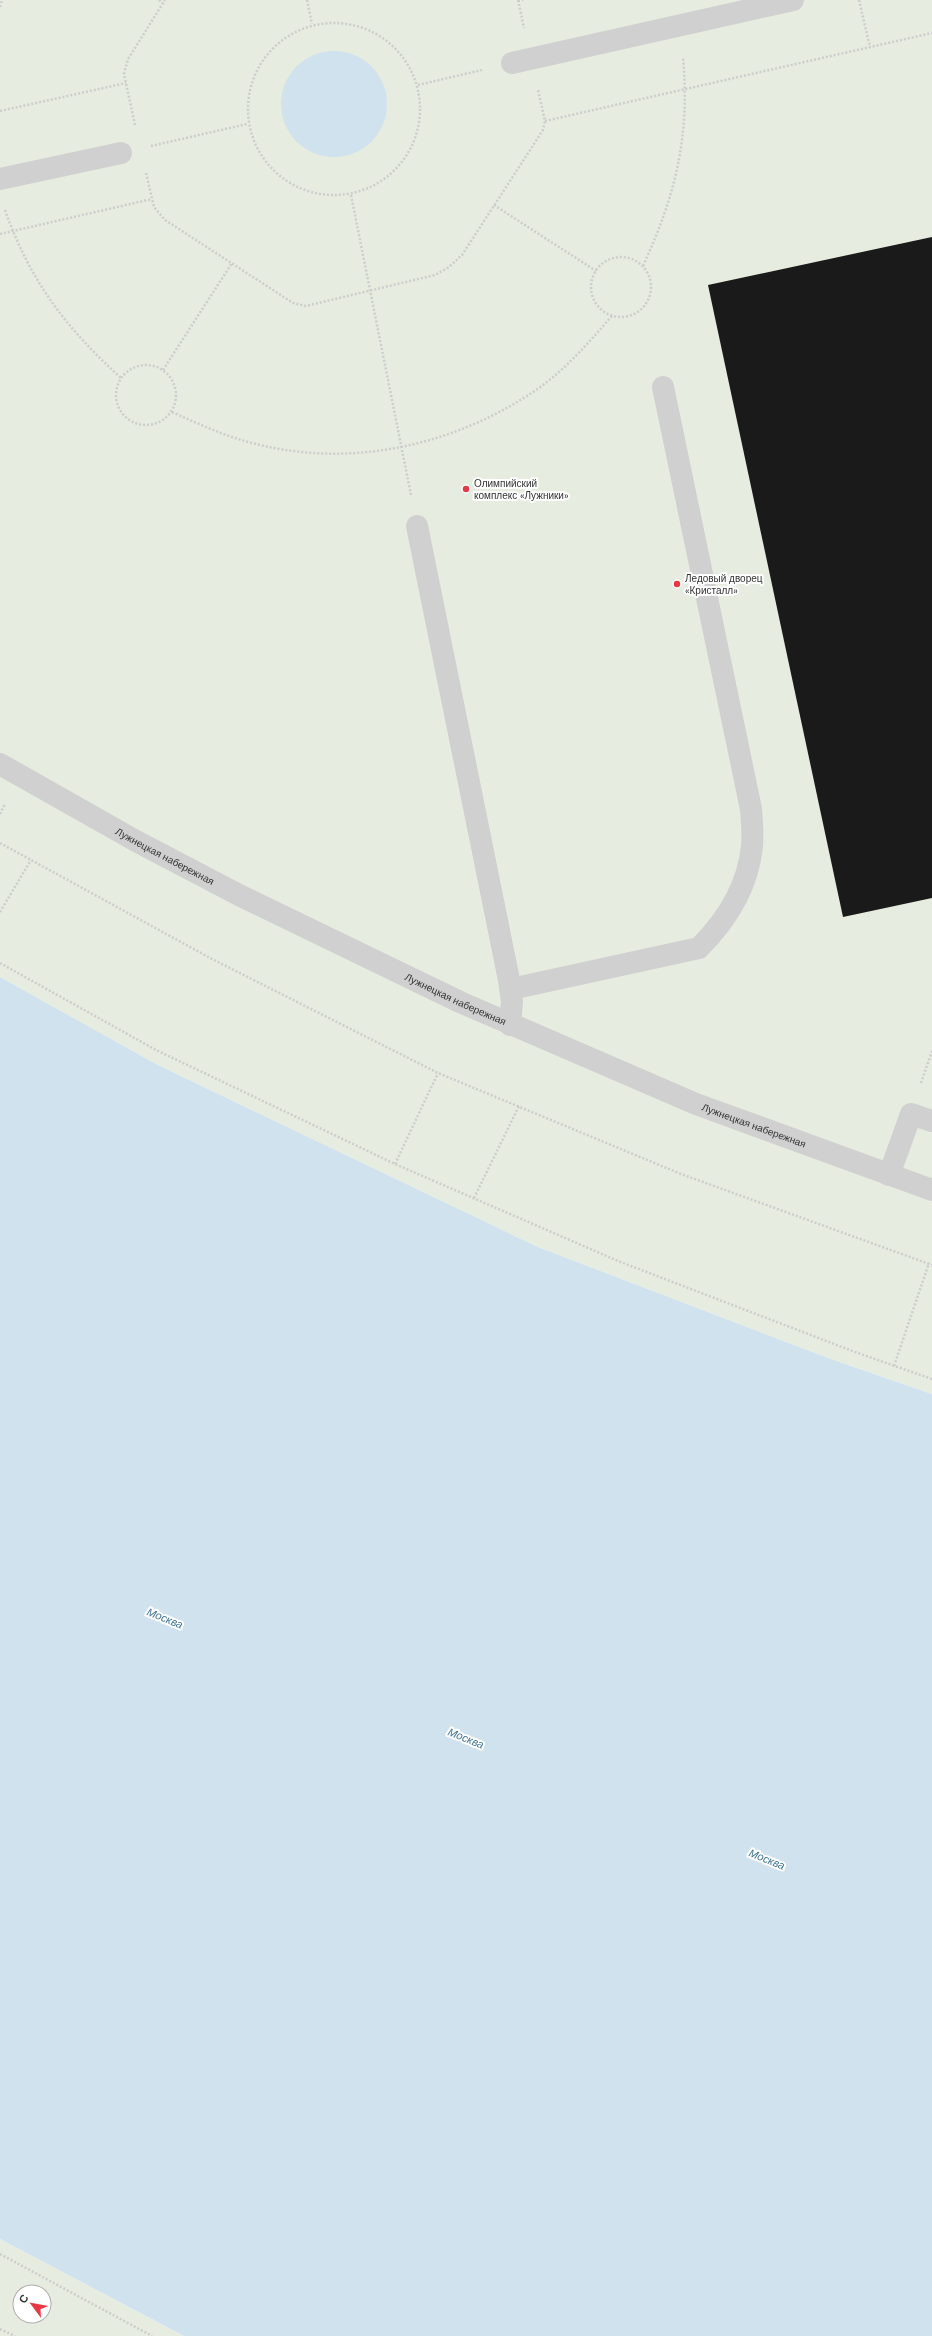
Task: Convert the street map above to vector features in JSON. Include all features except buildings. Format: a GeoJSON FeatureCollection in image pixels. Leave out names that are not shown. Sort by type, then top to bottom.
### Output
{"type":"FeatureCollection","features":[{"type":"Feature","properties":{"kind":"street"},"geometry":{"type":"LineString","coordinates":[[522,61],[793,0]]}},
{"type":"Feature","properties":{"kind":"street"},"geometry":{"type":"LineString","coordinates":[[0,179],[131,151]]}},
{"type":"Feature","properties":{"kind":"street"},"geometry":{"type":"LineString","coordinates":[[511,989],[699,948],[716,931],[732,908],[744,880],[752,846],[751,809],[662,387]]}},
{"type":"Feature","properties":{"kind":"street"},"geometry":{"type":"LineString","coordinates":[[417,526],[511,989],[510,1025]]}},
{"type":"Feature","properties":{"kind":"street","name":"Лужнецкая набережная"},"geometry":{"type":"LineString","coordinates":[[0,764],[136,841],[239,895],[411,979],[510,1025],[696,1104],[932,1190]]}},
{"type":"Feature","properties":{"kind":"street"},"geometry":{"type":"LineString","coordinates":[[889,1175],[911,1114],[932,1121]]}},
{"type":"Feature","properties":{"kind":"path"},"geometry":{"type":"LineString","coordinates":[[0,7],[2,0]]}},
{"type":"Feature","properties":{"kind":"path"},"geometry":{"type":"LineString","coordinates":[[158,0],[164,1],[124,68],[131,151],[157,212],[164,220],[293,303],[301,306],[435,275],[449,267],[462,255],[542,130],[545,121],[522,61],[518,1],[523,0]]}},
{"type":"Feature","properties":{"kind":"path"},"geometry":{"type":"LineString","coordinates":[[307,0],[312,24]]}},
{"type":"Feature","properties":{"kind":"path"},"geometry":{"type":"LineString","coordinates":[[859,0],[870,47]]}},
{"type":"Feature","properties":{"kind":"path"},"geometry":{"type":"LineString","coordinates":[[346,23],[377,33],[402,55],[418,85],[420,121],[409,155],[384,181],[351,195],[316,195],[284,182],[260,157],[247,124],[248,92],[260,62],[283,38],[312,24],[346,23]]}},
{"type":"Feature","properties":{"kind":"path"},"geometry":{"type":"LineString","coordinates":[[643,266],[663,224],[676,180],[684,135],[686,89],[678,26]]}},
{"type":"Feature","properties":{"kind":"path"},"geometry":{"type":"LineString","coordinates":[[545,121],[932,33]]}},
{"type":"Feature","properties":{"kind":"path"},"geometry":{"type":"LineString","coordinates":[[418,85],[522,61]]}},
{"type":"Feature","properties":{"kind":"path"},"geometry":{"type":"LineString","coordinates":[[0,111],[126,83]]}},
{"type":"Feature","properties":{"kind":"path"},"geometry":{"type":"LineString","coordinates":[[131,151],[247,124]]}},
{"type":"Feature","properties":{"kind":"path"},"geometry":{"type":"LineString","coordinates":[[351,195],[417,526]]}},
{"type":"Feature","properties":{"kind":"path"},"geometry":{"type":"LineString","coordinates":[[0,234],[152,199]]}},
{"type":"Feature","properties":{"kind":"path"},"geometry":{"type":"LineString","coordinates":[[494,205],[596,271]]}},
{"type":"Feature","properties":{"kind":"path"},"geometry":{"type":"LineString","coordinates":[[4,208],[12,231],[34,276],[59,314],[88,348],[121,378]]}},
{"type":"Feature","properties":{"kind":"path"},"geometry":{"type":"LineString","coordinates":[[614,257],[630,257],[643,266],[652,285],[649,300],[645,306],[634,315],[626,317],[612,316],[599,307],[592,293],[592,278],[600,264],[614,257]]}},
{"type":"Feature","properties":{"kind":"path"},"geometry":{"type":"LineString","coordinates":[[163,370],[232,263]]}},
{"type":"Feature","properties":{"kind":"path"},"geometry":{"type":"LineString","coordinates":[[172,412],[215,432],[268,447],[307,453],[354,454],[401,448],[450,434],[503,410],[540,387],[578,354],[612,316]]}},
{"type":"Feature","properties":{"kind":"path"},"geometry":{"type":"LineString","coordinates":[[140,366],[156,366],[163,370],[173,379],[177,392],[172,412],[160,423],[152,425],[137,424],[130,421],[123,415],[117,401],[117,385],[121,378],[130,370],[140,366]]}},
{"type":"Feature","properties":{"kind":"path"},"geometry":{"type":"LineString","coordinates":[[0,843],[212,959],[438,1073],[681,1174],[930,1264],[894,1366]]}},
{"type":"Feature","properties":{"kind":"path"},"geometry":{"type":"LineString","coordinates":[[0,912],[31,860]]}},
{"type":"Feature","properties":{"kind":"path"},"geometry":{"type":"LineString","coordinates":[[0,963],[156,1050],[395,1164],[618,1261],[932,1379]]}},
{"type":"Feature","properties":{"kind":"path"},"geometry":{"type":"LineString","coordinates":[[395,1164],[438,1073]]}},
{"type":"Feature","properties":{"kind":"path"},"geometry":{"type":"LineString","coordinates":[[474,1198],[519,1106]]}},
{"type":"Feature","properties":{"kind":"path"},"geometry":{"type":"LineString","coordinates":[[0,2254],[152,2336]]}},
{"type":"Feature","properties":{"kind":"path"},"geometry":{"type":"LineString","coordinates":[[0,2329],[15,2336]]}},
{"type":"Feature","properties":{"kind":"shaded area","name":"Олимпийский комплекс «Лужники»"},"geometry":{"type":"Polygon","coordinates":[[[0,0],[932,0],[932,1394],[828,1358],[538,1247],[158,1065],[0,977],[0,0]]]}},
{"type":"Feature","properties":{"kind":"shaded area"},"geometry":{"type":"Polygon","coordinates":[[[0,2239],[184,2336],[0,2336],[0,2239]]]}},
{"type":"Feature","properties":{"kind":"water"},"geometry":{"type":"Polygon","coordinates":[[[334,51],[354,55],[371,67],[383,84],[387,104],[383,124],[371,141],[354,153],[334,157],[314,153],[297,141],[285,124],[281,104],[285,84],[297,67],[314,55],[334,51]]]}},
{"type":"Feature","properties":{"kind":"water","name":"Москва"},"geometry":{"type":"Polygon","coordinates":[[[0,977],[158,1065],[538,1247],[828,1358],[932,1394],[932,2336],[184,2336],[0,2239],[0,977]]]}},
{"type":"Feature","properties":{"kind":"place","name":"Олимпийский комплекс «Лужники»"},"geometry":{"type":"Point","coordinates":[466,489]}},
{"type":"Feature","properties":{"kind":"place","name":"Ледовый дворец «Кристалл»"},"geometry":{"type":"Point","coordinates":[677,584]}}]}
